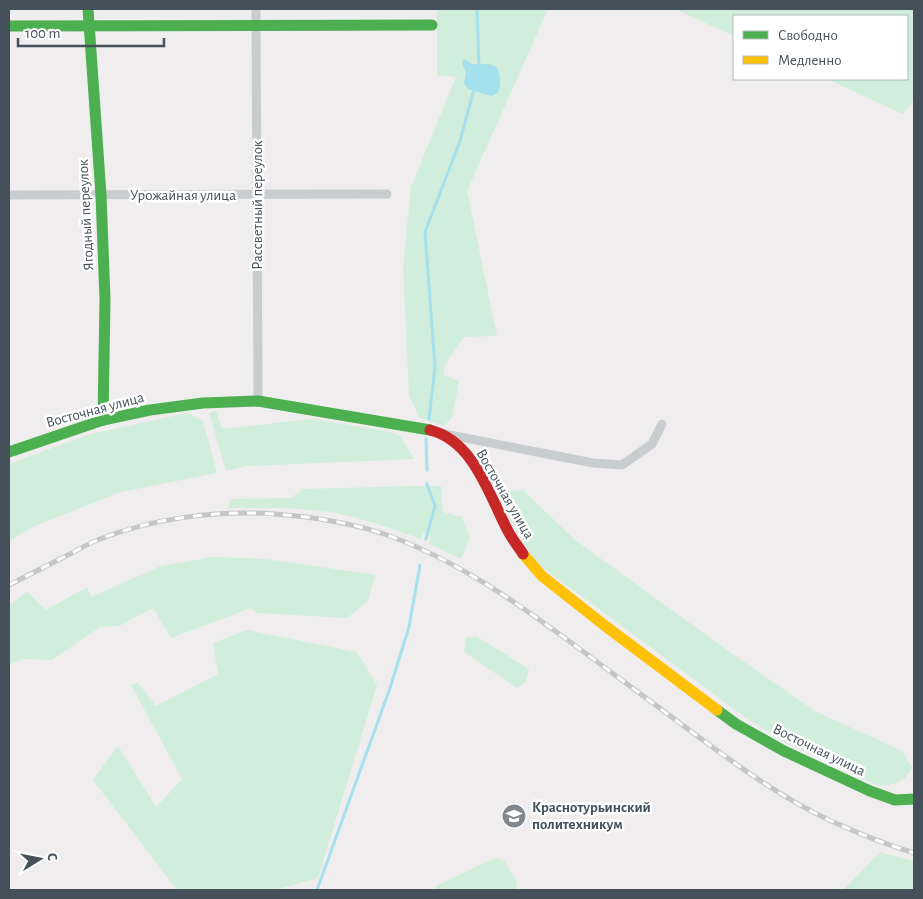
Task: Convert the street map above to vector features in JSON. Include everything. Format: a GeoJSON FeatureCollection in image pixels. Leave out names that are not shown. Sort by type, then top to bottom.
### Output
{"type":"FeatureCollection","features":[{"type":"Feature","properties":{"kind":"street","name":"Ягодный переулок"},"geometry":{"type":"LineString","coordinates":[[88,9],[101,195],[105,300],[103,420]]}},
{"type":"Feature","properties":{"kind":"street","name":"Рассветный переулок"},"geometry":{"type":"LineString","coordinates":[[256,9],[258,401]]}},
{"type":"Feature","properties":{"kind":"street"},"geometry":{"type":"LineString","coordinates":[[9,26],[432,25]]}},
{"type":"Feature","properties":{"kind":"street","name":"Урожайная улица"},"geometry":{"type":"LineString","coordinates":[[9,196],[387,194]]}},
{"type":"Feature","properties":{"kind":"street","name":"Восточная улица"},"geometry":{"type":"LineString","coordinates":[[9,452],[103,420],[150,410],[194,404],[258,401],[412,426],[442,433],[460,447],[474,464],[509,533],[527,560],[542,576],[604,625],[736,724],[784,751],[870,791],[895,800],[914,799]]}},
{"type":"Feature","properties":{"kind":"street"},"geometry":{"type":"LineString","coordinates":[[442,433],[592,463],[622,465],[652,444],[662,424]]}},
{"type":"Feature","properties":{"kind":"green space"},"geometry":{"type":"Polygon","coordinates":[[[437,9],[548,9],[467,191],[497,336],[464,337],[445,365],[443,375],[459,381],[453,416],[444,426],[419,417],[409,395],[403,268],[411,187],[456,77],[437,75],[437,9]],[[477,63],[471,64],[464,78],[468,89],[491,96],[477,63]]]}},
{"type":"Feature","properties":{"kind":"green space"},"geometry":{"type":"Polygon","coordinates":[[[675,9],[914,9],[914,100],[903,114],[829,80],[908,80],[908,15],[733,15],[733,36],[675,9]]]}},
{"type":"Feature","properties":{"kind":"green space"},"geometry":{"type":"Polygon","coordinates":[[[216,411],[222,429],[311,419],[387,431],[400,436],[414,459],[246,466],[226,471],[209,413],[216,411]]]}},
{"type":"Feature","properties":{"kind":"green space"},"geometry":{"type":"Polygon","coordinates":[[[187,413],[203,421],[217,473],[121,492],[32,527],[9,541],[9,464],[87,435],[187,413]]]}},
{"type":"Feature","properties":{"kind":"green space"},"geometry":{"type":"Polygon","coordinates":[[[441,486],[443,512],[462,517],[470,538],[461,559],[429,544],[431,536],[423,533],[421,539],[368,521],[336,513],[296,509],[228,508],[231,499],[291,498],[303,489],[441,486]]]}},
{"type":"Feature","properties":{"kind":"green space"},"geometry":{"type":"Polygon","coordinates":[[[523,490],[575,540],[815,711],[902,751],[912,768],[905,778],[894,784],[878,786],[785,743],[742,715],[538,564],[517,532],[506,505],[506,498],[510,491],[523,490]]]}},
{"type":"Feature","properties":{"kind":"green space"},"geometry":{"type":"Polygon","coordinates":[[[213,557],[266,559],[375,575],[368,601],[347,618],[257,613],[251,608],[171,638],[153,608],[119,626],[100,627],[52,660],[23,659],[9,665],[9,605],[27,592],[46,610],[87,587],[91,597],[161,566],[213,557]]]}},
{"type":"Feature","properties":{"kind":"green space"},"geometry":{"type":"Polygon","coordinates":[[[247,630],[357,652],[377,685],[318,878],[275,890],[177,890],[93,780],[118,746],[156,807],[182,779],[131,685],[137,682],[156,706],[218,674],[213,643],[247,630]]]}},
{"type":"Feature","properties":{"kind":"green space"},"geometry":{"type":"Polygon","coordinates":[[[476,636],[529,669],[526,682],[517,688],[464,652],[466,638],[476,636]]]}},
{"type":"Feature","properties":{"kind":"green space"},"geometry":{"type":"Polygon","coordinates":[[[880,852],[914,861],[914,890],[843,890],[880,852]]]}},
{"type":"Feature","properties":{"kind":"green space"},"geometry":{"type":"Polygon","coordinates":[[[498,858],[505,862],[517,882],[516,890],[434,890],[438,885],[498,858]]]}},
{"type":"Feature","properties":{"kind":"water"},"geometry":{"type":"Polygon","coordinates":[[[464,59],[472,64],[489,64],[497,67],[500,80],[498,93],[491,96],[468,89],[464,83],[466,73],[462,63],[464,59]]]}},
{"type":"Feature","properties":{"kind":"waterway"},"geometry":{"type":"LineString","coordinates":[[477,9],[479,66]]}},
{"type":"Feature","properties":{"kind":"waterway"},"geometry":{"type":"LineString","coordinates":[[429,419],[435,367],[425,232],[460,141],[475,86]]}},
{"type":"Feature","properties":{"kind":"waterway"},"geometry":{"type":"LineString","coordinates":[[426,439],[427,470]]}},
{"type":"Feature","properties":{"kind":"waterway"},"geometry":{"type":"LineString","coordinates":[[426,539],[435,506],[427,484]]}},
{"type":"Feature","properties":{"kind":"waterway"},"geometry":{"type":"LineString","coordinates":[[317,890],[390,688],[409,627],[420,565]]}},
{"type":"Feature","properties":{"kind":"railway"},"geometry":{"type":"LineString","coordinates":[[9,585],[100,539],[142,526],[186,517],[231,513],[275,514],[333,521],[376,531],[415,546],[439,558],[508,598],[552,628],[728,758],[794,802],[850,829],[914,853]]}},
{"type":"Feature","properties":{"kind":"traffic: fast"},"geometry":{"type":"LineString","coordinates":[[88,9],[101,195],[105,299],[103,420]]}},
{"type":"Feature","properties":{"kind":"traffic: fast"},"geometry":{"type":"LineString","coordinates":[[9,26],[432,25]]}},
{"type":"Feature","properties":{"kind":"traffic: fast"},"geometry":{"type":"LineString","coordinates":[[9,452],[103,420],[150,410],[203,403],[258,401],[430,430]]}},
{"type":"Feature","properties":{"kind":"traffic: fast"},"geometry":{"type":"LineString","coordinates":[[717,710],[736,724],[784,751],[870,791],[895,800],[914,799]]}},
{"type":"Feature","properties":{"kind":"traffic: slow"},"geometry":{"type":"LineString","coordinates":[[523,554],[542,576],[717,710]]}},
{"type":"Feature","properties":{"kind":"traffic: jam"},"geometry":{"type":"LineString","coordinates":[[430,430],[445,436],[458,445],[469,457],[487,486],[510,534],[523,554]]}},
{"type":"Feature","properties":{"kind":"place","name":"Краснотурьинский политехникум"},"geometry":{"type":"Point","coordinates":[514,816]}}]}
